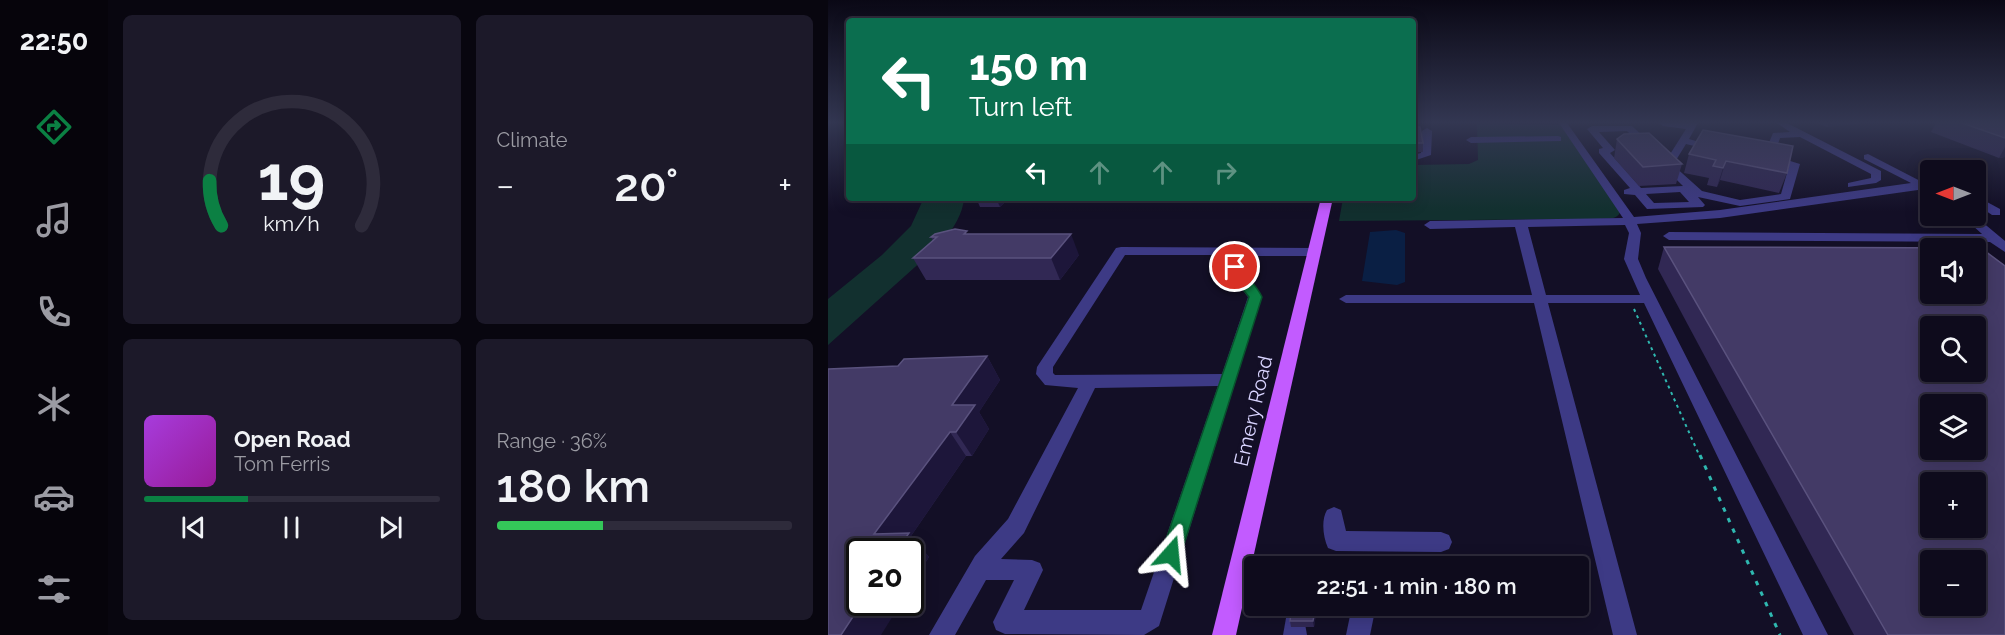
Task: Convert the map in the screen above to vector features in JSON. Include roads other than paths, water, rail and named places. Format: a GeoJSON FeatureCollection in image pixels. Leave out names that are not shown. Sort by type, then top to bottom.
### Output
{"type":"FeatureCollection","features":[{"type":"Feature","properties":{"kind":"main road","name":"Emery Road"},"geometry":{"type":"LineString","coordinates":[[1224,635],[1325,201]]}},
{"type":"Feature","properties":{"kind":"lane"},"geometry":{"type":"LineString","coordinates":[[1584,153],[1631,221],[1636,243],[1631,259],[1642,303],[1816,635]]}},
{"type":"Feature","properties":{"kind":"lane"},"geometry":{"type":"LineString","coordinates":[[1612,153],[1651,207],[1699,205],[1694,194],[1655,153]]}},
{"type":"Feature","properties":{"kind":"lane"},"geometry":{"type":"LineString","coordinates":[[1668,165],[1676,153]]}},
{"type":"Feature","properties":{"kind":"lane"},"geometry":{"type":"LineString","coordinates":[[1768,158],[1770,153]]}},
{"type":"Feature","properties":{"kind":"lane"},"geometry":{"type":"LineString","coordinates":[[1613,193],[1683,189],[1694,194],[1740,203],[1876,180],[1874,169],[1844,153]]}},
{"type":"Feature","properties":{"kind":"lane"},"geometry":{"type":"LineString","coordinates":[[1853,153],[1920,184]]}},
{"type":"Feature","properties":{"kind":"lane"},"geometry":{"type":"LineString","coordinates":[[1754,156],[1796,164],[1786,197]]}},
{"type":"Feature","properties":{"kind":"lane"},"geometry":{"type":"LineString","coordinates":[[1430,225],[1521,225],[1631,221],[1755,211],[1920,188]]}},
{"type":"Feature","properties":{"kind":"lane"},"geometry":{"type":"LineString","coordinates":[[1986,206],[1996,212]]}},
{"type":"Feature","properties":{"kind":"lane"},"geometry":{"type":"LineString","coordinates":[[1521,225],[1625,635]]}},
{"type":"Feature","properties":{"kind":"lane"},"geometry":{"type":"LineString","coordinates":[[1979,226],[2005,248]]}},
{"type":"Feature","properties":{"kind":"lane"},"geometry":{"type":"LineString","coordinates":[[1669,236],[1993,238]]}},
{"type":"Feature","properties":{"kind":"lane"},"geometry":{"type":"LineString","coordinates":[[1229,380],[1051,381],[1045,378],[1045,367],[1121,251],[1314,252]]}},
{"type":"Feature","properties":{"kind":"lane"},"geometry":{"type":"LineString","coordinates":[[980,569],[1032,570],[1005,622],[1144,623],[1150,618],[1255,297],[1236,272],[1235,267],[1243,251]]}},
{"type":"Feature","properties":{"kind":"lane"},"geometry":{"type":"LineString","coordinates":[[1346,299],[1540,299],[1642,303]]}},
{"type":"Feature","properties":{"kind":"lane"},"geometry":{"type":"LineString","coordinates":[[941,635],[980,569],[1016,526],[1089,382]]}},
{"type":"Feature","properties":{"kind":"lane"},"geometry":{"type":"LineString","coordinates":[[1334,516],[1336,541],[1441,542]]}},
{"type":"Feature","properties":{"kind":"lane"},"geometry":{"type":"LineString","coordinates":[[1358,635],[1362,616]]}},
{"type":"Feature","properties":{"kind":"water"},"geometry":{"type":"Polygon","coordinates":[[[1396,230],[1405,233],[1405,282],[1397,285],[1362,281],[1370,232],[1396,230]]]}}]}
